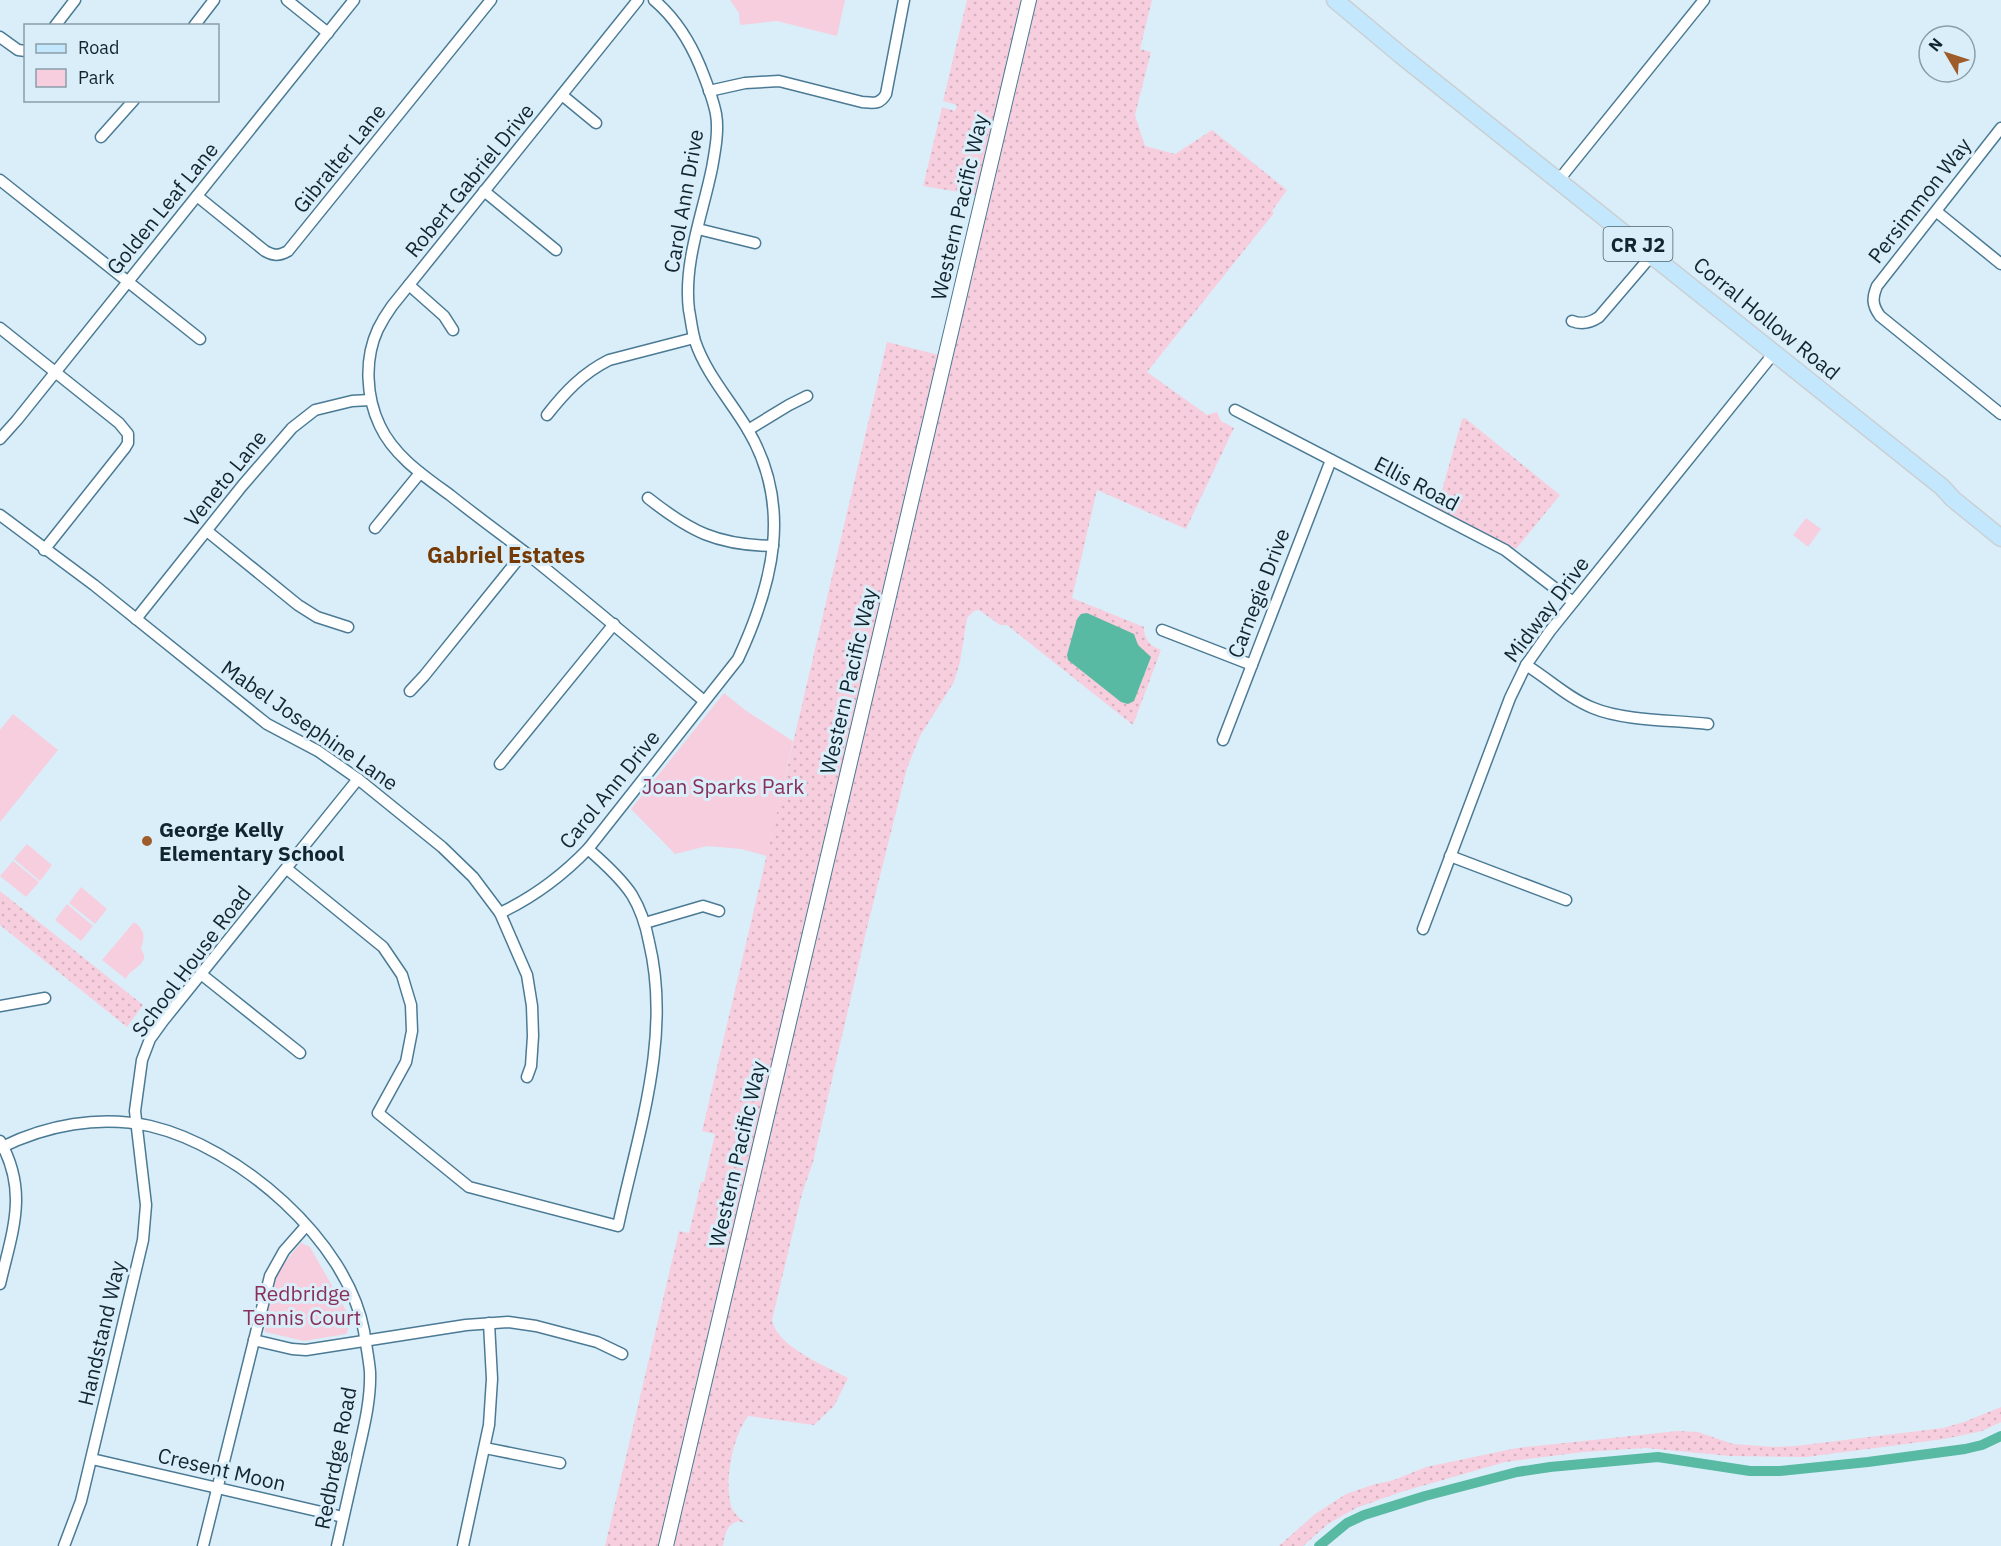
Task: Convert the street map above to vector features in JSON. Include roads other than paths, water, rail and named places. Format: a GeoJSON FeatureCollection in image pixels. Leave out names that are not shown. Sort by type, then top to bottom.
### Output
{"type":"FeatureCollection","features":[{"type":"Feature","properties":{"kind":"main road","name":"Corral Hollow Road"},"geometry":{"type":"LineString","coordinates":[[1335,0],[1942,487],[1953,499],[2001,538]]}},
{"type":"Feature","properties":{"kind":"main road"},"geometry":{"type":"LineString","coordinates":[[1942,487],[1959,493],[2001,524]]}},
{"type":"Feature","properties":{"kind":"street"},"geometry":{"type":"LineString","coordinates":[[57,24],[75,0]]}},
{"type":"Feature","properties":{"kind":"street"},"geometry":{"type":"LineString","coordinates":[[196,24],[214,0]]}},
{"type":"Feature","properties":{"kind":"street"},"geometry":{"type":"LineString","coordinates":[[287,0],[328,33]]}},
{"type":"Feature","properties":{"kind":"street","name":"Golden Leaf Lane"},"geometry":{"type":"LineString","coordinates":[[0,439],[354,0]]}},
{"type":"Feature","properties":{"kind":"street","name":"Gibralter Lane"},"geometry":{"type":"LineString","coordinates":[[197,196],[265,251],[272,255],[281,255],[288,251],[491,0]]}},
{"type":"Feature","properties":{"kind":"street","name":"Robert Gabriel Drive"},"geometry":{"type":"LineString","coordinates":[[638,0],[392,306],[377,329],[369,366],[370,400],[380,427],[392,445],[420,473],[614,624],[704,701]]}},
{"type":"Feature","properties":{"kind":"street","name":"Carol Ann Drive"},"geometry":{"type":"LineString","coordinates":[[500,913],[548,885],[568,870],[588,849],[738,659],[754,626],[765,593],[774,546],[774,509],[769,478],[759,450],[748,430],[711,375],[694,338],[689,307],[688,278],[716,149],[716,114],[690,46],[672,18],[654,0]]}},
{"type":"Feature","properties":{"kind":"street"},"geometry":{"type":"LineString","coordinates":[[709,91],[745,83],[779,81],[862,102],[876,103],[883,100],[904,0]]}},
{"type":"Feature","properties":{"kind":"street","name":"Western Pacific Way"},"geometry":{"type":"LineString","coordinates":[[666,1546],[1029,0]]}},
{"type":"Feature","properties":{"kind":"street"},"geometry":{"type":"LineString","coordinates":[[1558,181],[1704,0]]}},
{"type":"Feature","properties":{"kind":"street"},"geometry":{"type":"LineString","coordinates":[[0,37],[18,50],[24,51]]}},
{"type":"Feature","properties":{"kind":"street"},"geometry":{"type":"LineString","coordinates":[[562,95],[596,123]]}},
{"type":"Feature","properties":{"kind":"street"},"geometry":{"type":"LineString","coordinates":[[101,137],[132,102]]}},
{"type":"Feature","properties":{"kind":"street","name":"Persimmon Way"},"geometry":{"type":"LineString","coordinates":[[2001,128],[1877,286],[1873,298],[1875,309],[1880,316],[2001,414]]}},
{"type":"Feature","properties":{"kind":"street"},"geometry":{"type":"LineString","coordinates":[[0,180],[200,339]]}},
{"type":"Feature","properties":{"kind":"street"},"geometry":{"type":"LineString","coordinates":[[484,191],[556,250]]}},
{"type":"Feature","properties":{"kind":"street"},"geometry":{"type":"LineString","coordinates":[[1936,212],[2001,264]]}},
{"type":"Feature","properties":{"kind":"street"},"geometry":{"type":"LineString","coordinates":[[698,229],[755,243]]}},
{"type":"Feature","properties":{"kind":"street"},"geometry":{"type":"LineString","coordinates":[[1572,321],[1582,324],[1591,323],[1599,317],[1652,255]]}},
{"type":"Feature","properties":{"kind":"street"},"geometry":{"type":"LineString","coordinates":[[409,285],[444,316],[453,330]]}},
{"type":"Feature","properties":{"kind":"street"},"geometry":{"type":"LineString","coordinates":[[0,328],[125,428],[129,439],[125,448],[44,550]]}},
{"type":"Feature","properties":{"kind":"street"},"geometry":{"type":"LineString","coordinates":[[547,416],[578,379],[597,366],[629,354],[694,338]]}},
{"type":"Feature","properties":{"kind":"street","name":"Midway Drive"},"geometry":{"type":"LineString","coordinates":[[1423,929],[1503,716],[1526,665],[1774,353]]}},
{"type":"Feature","properties":{"kind":"street"},"geometry":{"type":"LineString","coordinates":[[748,430],[807,396]]}},
{"type":"Feature","properties":{"kind":"street","name":"Veneto Lane"},"geometry":{"type":"LineString","coordinates":[[136,619],[256,469],[300,420],[315,410],[352,401],[370,400]]}},
{"type":"Feature","properties":{"kind":"street","name":"Ellis Road"},"geometry":{"type":"LineString","coordinates":[[1235,410],[1504,550],[1574,602]]}},
{"type":"Feature","properties":{"kind":"street","name":"Carnegie Drive"},"geometry":{"type":"LineString","coordinates":[[1223,740],[1331,460]]}},
{"type":"Feature","properties":{"kind":"street"},"geometry":{"type":"LineString","coordinates":[[375,528],[420,473]]}},
{"type":"Feature","properties":{"kind":"street"},"geometry":{"type":"LineString","coordinates":[[648,498],[683,525],[705,536],[746,546],[774,546]]}},
{"type":"Feature","properties":{"kind":"street","name":"Mabel Josephine Lane"},"geometry":{"type":"LineString","coordinates":[[0,515],[93,585],[267,724],[318,751],[358,779],[442,847],[472,877],[500,913],[527,975],[532,1006],[531,1066],[528,1077]]}},
{"type":"Feature","properties":{"kind":"street"},"geometry":{"type":"LineString","coordinates":[[207,531],[298,605],[317,617],[348,627]]}},
{"type":"Feature","properties":{"kind":"street"},"geometry":{"type":"LineString","coordinates":[[410,691],[524,552]]}},
{"type":"Feature","properties":{"kind":"street"},"geometry":{"type":"LineString","coordinates":[[500,764],[614,624]]}},
{"type":"Feature","properties":{"kind":"street"},"geometry":{"type":"LineString","coordinates":[[1162,630],[1252,665]]}},
{"type":"Feature","properties":{"kind":"street"},"geometry":{"type":"LineString","coordinates":[[1526,665],[1573,698],[1603,711],[1625,716],[1708,724]]}},
{"type":"Feature","properties":{"kind":"street","name":"School House Road"},"geometry":{"type":"LineString","coordinates":[[136,1124],[135,1111],[142,1060],[156,1030],[358,779]]}},
{"type":"Feature","properties":{"kind":"street"},"geometry":{"type":"LineString","coordinates":[[287,869],[382,947],[402,975],[411,1005],[412,1031],[406,1062],[378,1113],[469,1187],[618,1226],[654,1064],[658,1024],[656,968],[645,923],[632,895],[588,849]]}},
{"type":"Feature","properties":{"kind":"street"},"geometry":{"type":"LineString","coordinates":[[1450,856],[1566,900]]}},
{"type":"Feature","properties":{"kind":"street"},"geometry":{"type":"LineString","coordinates":[[645,923],[703,906],[719,911]]}},
{"type":"Feature","properties":{"kind":"street"},"geometry":{"type":"LineString","coordinates":[[201,974],[300,1053]]}},
{"type":"Feature","properties":{"kind":"street"},"geometry":{"type":"LineString","coordinates":[[0,1006],[45,998]]}},
{"type":"Feature","properties":{"kind":"street","name":"Redbrdge Road"},"geometry":{"type":"LineString","coordinates":[[1,1145],[60,1126],[101,1122],[136,1124],[172,1133],[216,1153],[267,1188],[324,1247],[343,1276],[359,1314],[366,1341],[370,1372],[364,1428],[337,1546]]}},
{"type":"Feature","properties":{"kind":"street","name":"Handstand Way"},"geometry":{"type":"LineString","coordinates":[[64,1546],[76,1520],[92,1459],[143,1240],[146,1205],[136,1124]]}},
{"type":"Feature","properties":{"kind":"street"},"geometry":{"type":"LineString","coordinates":[[0,1284],[17,1205],[13,1173],[1,1145]]}},
{"type":"Feature","properties":{"kind":"street"},"geometry":{"type":"LineString","coordinates":[[203,1546],[267,1288],[275,1265],[306,1226]]}},
{"type":"Feature","properties":{"kind":"street"},"geometry":{"type":"LineString","coordinates":[[254,1340],[306,1350],[508,1322],[536,1326],[597,1342],[622,1354]]}},
{"type":"Feature","properties":{"kind":"street"},"geometry":{"type":"LineString","coordinates":[[463,1546],[485,1448],[492,1402],[489,1323]]}},
{"type":"Feature","properties":{"kind":"street"},"geometry":{"type":"LineString","coordinates":[[485,1448],[560,1463]]}},
{"type":"Feature","properties":{"kind":"street","name":"Cresent Moon"},"geometry":{"type":"LineString","coordinates":[[92,1459],[343,1517]]}},
{"type":"Feature","properties":{"kind":"waterway"},"geometry":{"type":"LineString","coordinates":[[1319,1546],[1347,1523],[1364,1515],[1517,1472],[1658,1457],[1750,1471],[1780,1471],[1965,1449],[1982,1445],[2001,1436]]}},
{"type":"Feature","properties":{"kind":"place","name":"George Kelly Elementary School"},"geometry":{"type":"Point","coordinates":[147,841]}},
{"type":"Feature","properties":{"kind":"district","name":"Gabriel Estates"},"geometry":{"type":"Point","coordinates":[506,554]}},
{"type":"Feature","properties":{"kind":"park label","name":"Joan Sparks Park"},"geometry":{"type":"Point","coordinates":[723,786]}},
{"type":"Feature","properties":{"kind":"park label","name":"Redbridge Tennis Court"},"geometry":{"type":"Point","coordinates":[302,1305]}}]}
